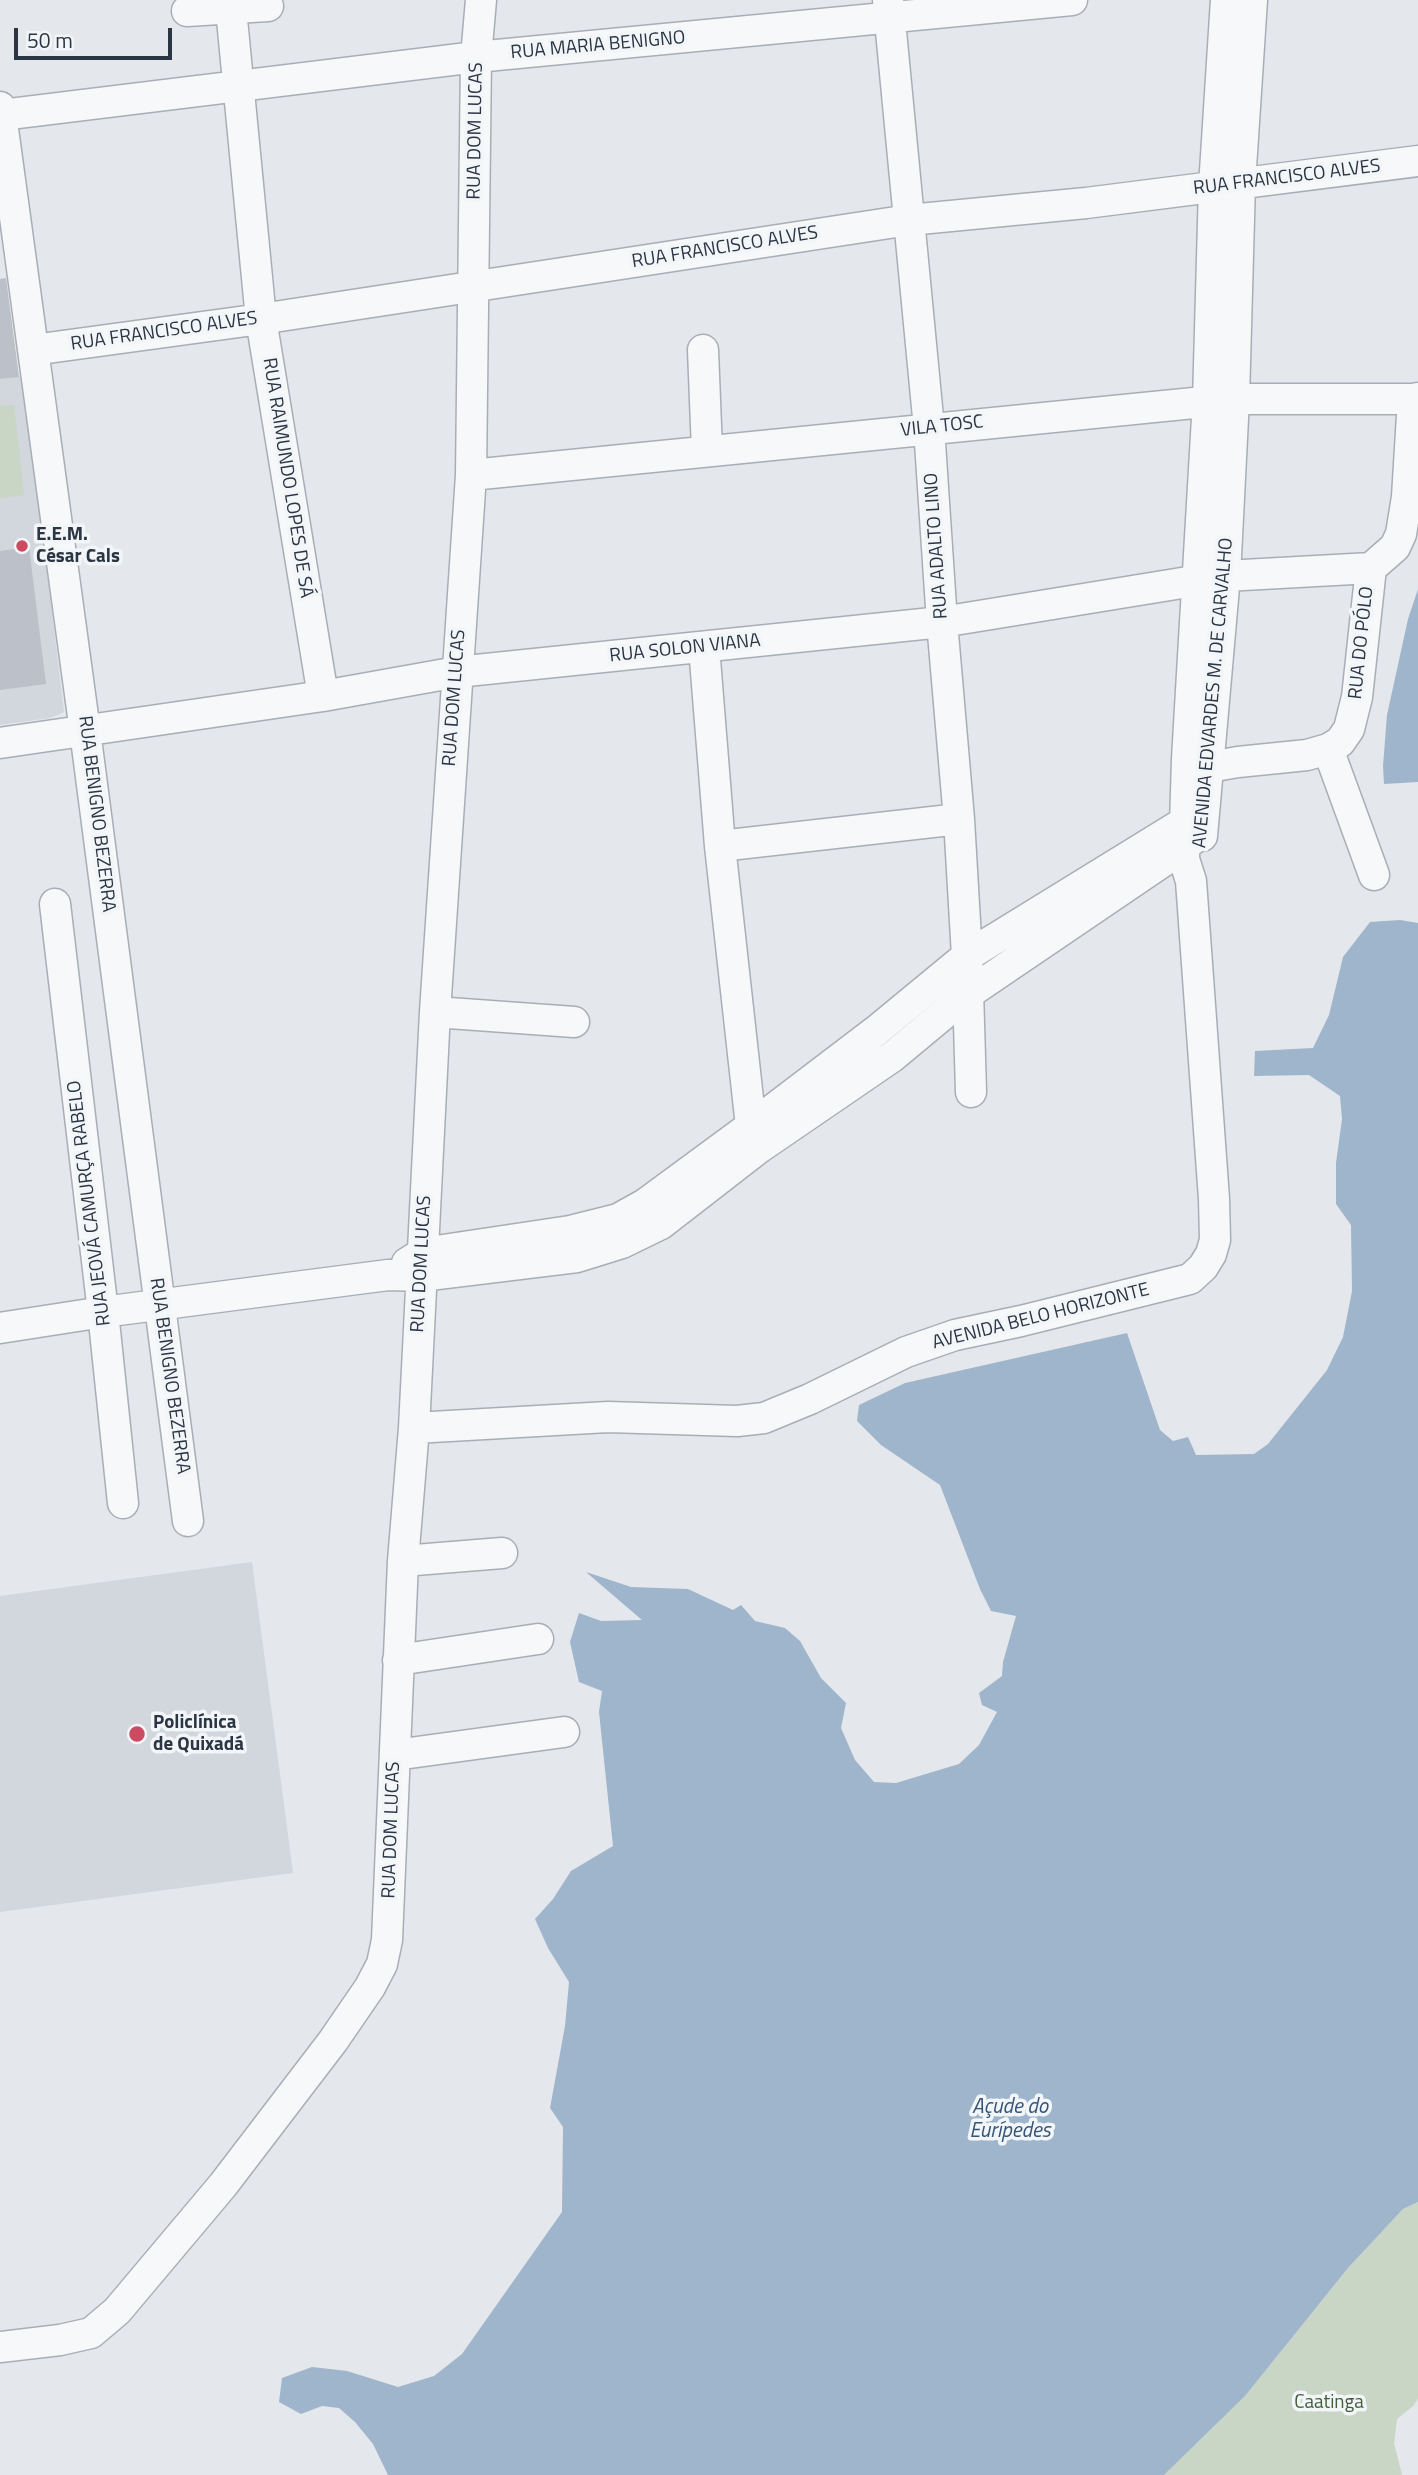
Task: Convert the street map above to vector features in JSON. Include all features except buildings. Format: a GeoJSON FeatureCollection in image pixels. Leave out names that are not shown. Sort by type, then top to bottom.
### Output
{"type":"FeatureCollection","features":[{"type":"Feature","properties":{"kind":"street","name":"RUA DOM LUCAS"},"geometry":{"type":"LineString","coordinates":[[0,2347],[60,2340],[91,2333],[117,2311],[223,2185],[333,2041],[370,1987],[382,1964],[387,1940],[403,1561],[414,1428],[435,1012],[471,475],[477,57],[481,0]]}},
{"type":"Feature","properties":{"kind":"street","name":"RUA MARIA BENIGNO"},"geometry":{"type":"LineString","coordinates":[[1,111],[237,86],[889,8],[1072,0]]}},
{"type":"Feature","properties":{"kind":"street","name":"AVENIDA EDVARDES M. DE CARVALHO"},"geometry":{"type":"LineString","coordinates":[[1191,881],[1184,859],[1195,827],[1221,400],[1227,185],[1226,0]]}},
{"type":"Feature","properties":{"kind":"street","name":"AVENIDA EDVARDES M. DE CARVALHO"},"geometry":{"type":"LineString","coordinates":[[1227,185],[1252,0]]}},
{"type":"Feature","properties":{"kind":"street"},"geometry":{"type":"LineString","coordinates":[[187,11],[268,6]]}},
{"type":"Feature","properties":{"kind":"street","name":"RUA ADALTO LINO"},"geometry":{"type":"LineString","coordinates":[[889,8],[929,428],[942,622],[960,818],[971,1092]]}},
{"type":"Feature","properties":{"kind":"street","name":"RUA RAIMUNDO LOPES DE SÁ"},"geometry":{"type":"LineString","coordinates":[[231,9],[261,319],[323,696]]}},
{"type":"Feature","properties":{"kind":"street","name":"RUA BENIGNO BEZERRA"},"geometry":{"type":"LineString","coordinates":[[1,111],[188,1521]]}},
{"type":"Feature","properties":{"kind":"street","name":"RUA FRANCISCO ALVES"},"geometry":{"type":"LineString","coordinates":[[33,350],[261,319],[909,220],[1418,161]]}},
{"type":"Feature","properties":{"kind":"street"},"geometry":{"type":"LineString","coordinates":[[703,350],[707,451]]}},
{"type":"Feature","properties":{"kind":"street","name":"VILA TOSC"},"geometry":{"type":"LineString","coordinates":[[471,475],[1221,400],[1416,399]]}},
{"type":"Feature","properties":{"kind":"street","name":"RUA DO PÓLO"},"geometry":{"type":"LineString","coordinates":[[1328,749],[1340,742],[1354,716],[1371,568],[1395,547],[1401,534],[1416,399]]}},
{"type":"Feature","properties":{"kind":"street","name":"RUA SOLON VIANA"},"geometry":{"type":"LineString","coordinates":[[0,743],[323,696],[457,672],[942,622],[1212,578],[1371,568]]}},
{"type":"Feature","properties":{"kind":"street"},"geometry":{"type":"LineString","coordinates":[[704,647],[720,846],[755,1137]]}},
{"type":"Feature","properties":{"kind":"street"},"geometry":{"type":"LineString","coordinates":[[1198,773],[1238,762],[1307,755],[1328,749],[1374,875]]}},
{"type":"Feature","properties":{"kind":"street"},"geometry":{"type":"LineString","coordinates":[[720,846],[960,818]]}},
{"type":"Feature","properties":{"kind":"street"},"geometry":{"type":"LineString","coordinates":[[755,1137],[967,956],[1195,827]]}},
{"type":"Feature","properties":{"kind":"street"},"geometry":{"type":"LineString","coordinates":[[0,1328],[388,1275],[422,1264],[577,1257],[620,1231],[645,1204],[892,1057],[969,993],[1166,860],[1195,827]]}},
{"type":"Feature","properties":{"kind":"street","name":"AVENIDA BELO HORIZONTE"},"geometry":{"type":"LineString","coordinates":[[414,1428],[608,1417],[737,1421],[764,1418],[810,1399],[906,1352],[955,1335],[1190,1279],[1203,1267],[1215,1240],[1191,881]]}},
{"type":"Feature","properties":{"kind":"street","name":"RUA JEOVÁ CAMURÇA RABELO"},"geometry":{"type":"LineString","coordinates":[[55,904],[123,1503]]}},
{"type":"Feature","properties":{"kind":"street"},"geometry":{"type":"LineString","coordinates":[[435,1012],[574,1022]]}},
{"type":"Feature","properties":{"kind":"street"},"geometry":{"type":"LineString","coordinates":[[876,1031],[892,1057]]}},
{"type":"Feature","properties":{"kind":"street"},"geometry":{"type":"LineString","coordinates":[[403,1561],[502,1553]]}},
{"type":"Feature","properties":{"kind":"street"},"geometry":{"type":"LineString","coordinates":[[398,1660],[538,1639]]}},
{"type":"Feature","properties":{"kind":"street"},"geometry":{"type":"LineString","coordinates":[[395,1755],[564,1732]]}},
{"type":"Feature","properties":{"kind":"shaded area","name":"E.E.M. César Cals"},"geometry":{"type":"Polygon","coordinates":[[[24,376],[64,712],[50,718],[0,725],[0,379],[24,376]]]}},
{"type":"Feature","properties":{"kind":"shaded area","name":"Policlínica de Quixadá"},"geometry":{"type":"Polygon","coordinates":[[[252,1562],[293,1873],[0,1912],[0,1596],[252,1562]]]}},
{"type":"Feature","properties":{"kind":"green space"},"geometry":{"type":"Polygon","coordinates":[[[14,405],[24,495],[0,498],[0,406],[14,405]]]}},
{"type":"Feature","properties":{"kind":"green space","name":"Caatinga"},"geometry":{"type":"Polygon","coordinates":[[[1418,2202],[1418,2399],[1397,2419],[1394,2443],[1402,2475],[1164,2475],[1245,2396],[1348,2268],[1403,2209],[1418,2202]]]}},
{"type":"Feature","properties":{"kind":"water"},"geometry":{"type":"Polygon","coordinates":[[[1418,589],[1418,782],[1384,784],[1387,715],[1408,619],[1418,589]]]}},
{"type":"Feature","properties":{"kind":"water","name":"Açude do Eurípedes"},"geometry":{"type":"Polygon","coordinates":[[[1400,920],[1418,923],[1418,2202],[1403,2209],[1348,2268],[1245,2396],[1164,2475],[388,2475],[373,2444],[339,2408],[322,2406],[301,2414],[279,2402],[282,2378],[312,2367],[347,2371],[398,2387],[434,2376],[462,2354],[562,2212],[563,2127],[550,2108],[565,2026],[569,1982],[548,1948],[535,1919],[553,1899],[571,1871],[613,1846],[599,1712],[602,1691],[579,1682],[570,1642],[579,1613],[601,1621],[642,1620],[586,1572],[631,1587],[688,1589],[733,1610],[741,1605],[755,1621],[785,1628],[800,1641],[821,1678],[846,1703],[841,1728],[855,1760],[874,1782],[896,1783],[959,1764],[979,1745],[997,1712],[982,1705],[979,1693],[1002,1676],[1003,1662],[1016,1616],[991,1611],[940,1485],[881,1445],[857,1421],[859,1405],[905,1383],[1127,1333],[1160,1430],[1173,1441],[1188,1437],[1196,1455],[1254,1454],[1268,1444],[1327,1370],[1343,1337],[1352,1291],[1351,1225],[1336,1204],[1336,1163],[1342,1119],[1340,1096],[1309,1075],[1254,1076],[1255,1051],[1313,1048],[1329,1015],[1343,957],[1370,922],[1400,920]]]}},
{"type":"Feature","properties":{"kind":"place","name":"E.E.M. César Cals"},"geometry":{"type":"Point","coordinates":[22,546]}},
{"type":"Feature","properties":{"kind":"place","name":"Policlínica de Quixadá"},"geometry":{"type":"Point","coordinates":[137,1734]}}]}
